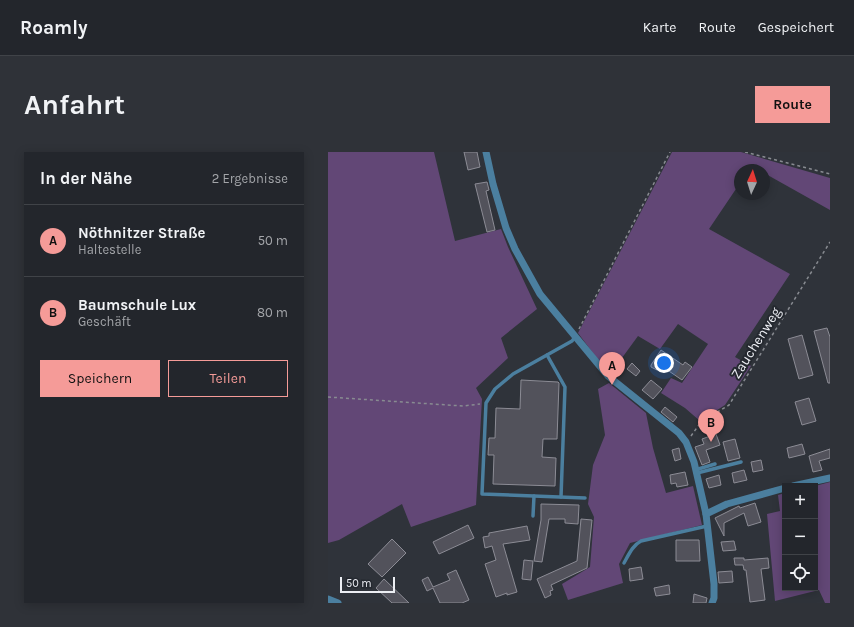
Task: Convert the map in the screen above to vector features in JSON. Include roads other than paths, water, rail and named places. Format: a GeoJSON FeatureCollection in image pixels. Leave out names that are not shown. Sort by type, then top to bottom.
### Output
{"type":"FeatureCollection","features":[{"type":"Feature","properties":{"kind":"street"},"geometry":{"type":"LineString","coordinates":[[486,152],[504,220],[515,249],[540,294],[608,376],[679,433],[686,442],[696,472],[708,526],[714,584],[714,598],[712,603]]}},
{"type":"Feature","properties":{"kind":"street"},"geometry":{"type":"LineString","coordinates":[[807,483],[830,478]]}},
{"type":"Feature","properties":{"kind":"street"},"geometry":{"type":"LineString","coordinates":[[706,514],[727,504],[782,489]]}},
{"type":"Feature","properties":{"kind":"street"},"geometry":{"type":"LineString","coordinates":[[328,599],[338,603]]}},
{"type":"Feature","properties":{"kind":"lane"},"geometry":{"type":"LineString","coordinates":[[575,336],[572,342],[513,374],[495,389],[486,404],[482,494],[585,498]]}},
{"type":"Feature","properties":{"kind":"lane"},"geometry":{"type":"LineString","coordinates":[[548,355],[565,387],[561,497]]}},
{"type":"Feature","properties":{"kind":"lane"},"geometry":{"type":"LineString","coordinates":[[696,472],[740,462]]}},
{"type":"Feature","properties":{"kind":"lane"},"geometry":{"type":"LineString","coordinates":[[696,472],[715,464]]}},
{"type":"Feature","properties":{"kind":"lane"},"geometry":{"type":"LineString","coordinates":[[533,516],[534,496]]}},
{"type":"Feature","properties":{"kind":"lane"},"geometry":{"type":"LineString","coordinates":[[624,563],[636,543],[708,526]]}},
{"type":"Feature","properties":{"kind":"place","name":"Nöthnitzer Straße"},"geometry":{"type":"Point","coordinates":[612,385]}},
{"type":"Feature","properties":{"kind":"place","name":"Baumschule Lux"},"geometry":{"type":"Point","coordinates":[711,442]}}]}
